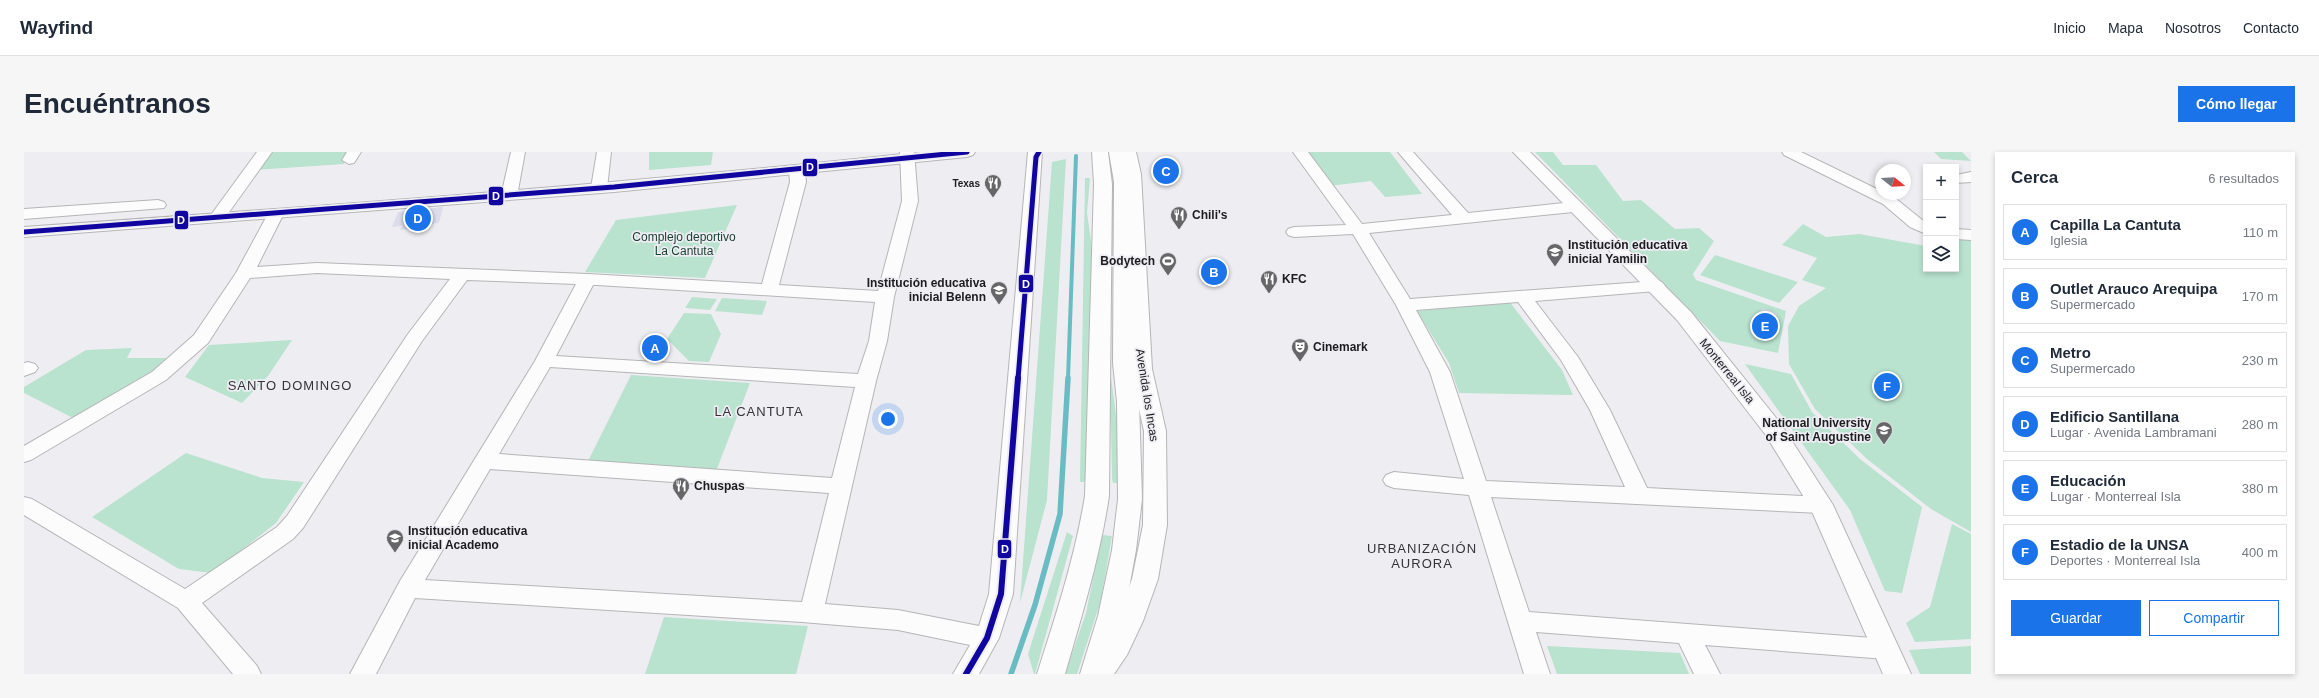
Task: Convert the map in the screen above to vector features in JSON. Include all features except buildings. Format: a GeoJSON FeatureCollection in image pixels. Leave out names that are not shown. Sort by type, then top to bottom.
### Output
{"type":"FeatureCollection","features":[{"type":"Feature","properties":{"kind":"main road"},"geometry":{"type":"LineString","coordinates":[[24,232],[276,216],[797,171],[879,162],[905,154],[967,152]]}},
{"type":"Feature","properties":{"kind":"main road"},"geometry":{"type":"LineString","coordinates":[[1089,152],[1094,181],[1095,221],[1102,264]]}},
{"type":"Feature","properties":{"kind":"main road"},"geometry":{"type":"LineString","coordinates":[[1051,674],[1076,591],[1095,510],[1101,372],[1103,184],[1100,152]]}},
{"type":"Feature","properties":{"kind":"main road","name":"Avenida los Incas"},"geometry":{"type":"LineString","coordinates":[[1094,674],[1111,616],[1129,522],[1128,402],[1123,363],[1122,182],[1117,152]]}},
{"type":"Feature","properties":{"kind":"main road","name":"Avenida los Incas"},"geometry":{"type":"LineString","coordinates":[[1098,674],[1117,647],[1130,621],[1145,579],[1154,538],[1156,503],[1155,432],[1140,368],[1133,174],[1128,152]]}},
{"type":"Feature","properties":{"kind":"main road","name":"Monterreal Isla"},"geometry":{"type":"LineString","coordinates":[[1521,152],[1573,207],[1656,286],[1684,316],[1773,429],[1821,505],[1897,674]]}},
{"type":"Feature","properties":{"kind":"main road"},"geometry":{"type":"LineString","coordinates":[[1128,402],[1140,368]]}},
{"type":"Feature","properties":{"kind":"street"},"geometry":{"type":"LineString","coordinates":[[216,219],[265,152]]}},
{"type":"Feature","properties":{"kind":"street"},"geometry":{"type":"LineString","coordinates":[[509,196],[518,152]]}},
{"type":"Feature","properties":{"kind":"street"},"geometry":{"type":"LineString","coordinates":[[599,188],[604,152]]}},
{"type":"Feature","properties":{"kind":"street"},"geometry":{"type":"LineString","coordinates":[[1300,152],[1358,229],[1405,305],[1440,372],[1537,674]]}},
{"type":"Feature","properties":{"kind":"street"},"geometry":{"type":"LineString","coordinates":[[1405,152],[1463,217]]}},
{"type":"Feature","properties":{"kind":"street"},"geometry":{"type":"LineString","coordinates":[[1789,152],[1889,201],[1904,211],[1914,223],[1923,228]]}},
{"type":"Feature","properties":{"kind":"street"},"geometry":{"type":"LineString","coordinates":[[811,613],[840,486],[866,381],[878,341],[885,296],[910,201],[905,154]]}},
{"type":"Feature","properties":{"kind":"street"},"geometry":{"type":"LineString","coordinates":[[966,674],[987,638],[1001,594],[1037,154]]}},
{"type":"Feature","properties":{"kind":"street"},"geometry":{"type":"LineString","coordinates":[[769,288],[798,182],[797,171]]}},
{"type":"Feature","properties":{"kind":"street"},"geometry":{"type":"LineString","coordinates":[[24,214],[158,205]]}},
{"type":"Feature","properties":{"kind":"street"},"geometry":{"type":"LineString","coordinates":[[1294,232],[1358,229],[1463,217],[1573,207]]}},
{"type":"Feature","properties":{"kind":"street"},"geometry":{"type":"LineString","coordinates":[[24,455],[159,376],[201,339],[245,273],[276,216]]}},
{"type":"Feature","properties":{"kind":"street"},"geometry":{"type":"LineString","coordinates":[[1959,234],[1971,235]]}},
{"type":"Feature","properties":{"kind":"street"},"geometry":{"type":"LineString","coordinates":[[245,273],[316,268],[588,279],[769,288],[885,296]]}},
{"type":"Feature","properties":{"kind":"street"},"geometry":{"type":"LineString","coordinates":[[186,601],[279,537],[294,522],[415,338],[462,274]]}},
{"type":"Feature","properties":{"kind":"street"},"geometry":{"type":"LineString","coordinates":[[363,674],[408,588],[544,362],[588,279]]}},
{"type":"Feature","properties":{"kind":"street"},"geometry":{"type":"LineString","coordinates":[[1405,305],[1656,286]]}},
{"type":"Feature","properties":{"kind":"street"},"geometry":{"type":"LineString","coordinates":[[1523,297],[1569,357],[1600,410],[1640,496]]}},
{"type":"Feature","properties":{"kind":"street"},"geometry":{"type":"LineString","coordinates":[[544,362],[866,381]]}},
{"type":"Feature","properties":{"kind":"street"},"geometry":{"type":"LineString","coordinates":[[485,461],[840,486]]}},
{"type":"Feature","properties":{"kind":"street"},"geometry":{"type":"LineString","coordinates":[[1394,480],[1476,488],[1821,505]]}},
{"type":"Feature","properties":{"kind":"street"},"geometry":{"type":"LineString","coordinates":[[24,505],[186,601],[248,674]]}},
{"type":"Feature","properties":{"kind":"street"},"geometry":{"type":"LineString","coordinates":[[408,588],[811,613],[898,620],[987,638]]}},
{"type":"Feature","properties":{"kind":"street"},"geometry":{"type":"LineString","coordinates":[[1520,621],[1886,649]]}},
{"type":"Feature","properties":{"kind":"street"},"geometry":{"type":"LineString","coordinates":[[1687,634],[1708,674]]}},
{"type":"Feature","properties":{"kind":"green space"},"geometry":{"type":"Polygon","coordinates":[[[267,152],[351,152],[344,164],[254,170],[267,152]]]}},
{"type":"Feature","properties":{"kind":"green space"},"geometry":{"type":"Polygon","coordinates":[[[649,152],[713,152],[711,165],[649,170],[649,152]]]}},
{"type":"Feature","properties":{"kind":"green space"},"geometry":{"type":"Polygon","coordinates":[[[1304,152],[1390,152],[1422,194],[1385,197],[1371,181],[1329,186],[1304,152]]]}},
{"type":"Feature","properties":{"kind":"green space"},"geometry":{"type":"Polygon","coordinates":[[[1535,152],[1553,152],[1563,165],[1596,165],[1623,201],[1641,200],[1675,229],[1699,228],[1714,241],[1693,274],[1696,280],[1786,311],[1778,353],[1720,341],[1535,152]]]}},
{"type":"Feature","properties":{"kind":"green space"},"geometry":{"type":"Polygon","coordinates":[[[1934,152],[1962,152],[1971,161],[1941,159],[1934,152]]]}},
{"type":"Feature","properties":{"kind":"green space"},"geometry":{"type":"Polygon","coordinates":[[[1066,159],[1047,500],[1020,603],[1052,162],[1066,159]]]}},
{"type":"Feature","properties":{"kind":"green space"},"geometry":{"type":"Polygon","coordinates":[[[1085,178],[1090,178],[1087,213],[1092,248],[1092,482],[1080,482],[1085,178]]]}},
{"type":"Feature","properties":{"kind":"green space","name":"Complejo deportivo La Cantuta"},"geometry":{"type":"Polygon","coordinates":[[[737,205],[705,278],[585,272],[616,220],[737,205]]]}},
{"type":"Feature","properties":{"kind":"green space"},"geometry":{"type":"Polygon","coordinates":[[[1803,224],[1826,237],[1859,234],[1923,245],[1923,272],[1959,272],[1959,238],[1971,239],[1971,532],[1931,509],[1867,459],[1815,409],[1789,364],[1788,326],[1799,306],[1826,288],[1802,280],[1817,258],[1782,245],[1803,224]]]}},
{"type":"Feature","properties":{"kind":"green space"},"geometry":{"type":"Polygon","coordinates":[[[1715,255],[1798,282],[1779,303],[1700,275],[1715,255]]]}},
{"type":"Feature","properties":{"kind":"green space"},"geometry":{"type":"Polygon","coordinates":[[[692,297],[717,299],[710,310],[685,308],[692,297]]]}},
{"type":"Feature","properties":{"kind":"green space"},"geometry":{"type":"Polygon","coordinates":[[[722,298],[767,301],[762,315],[715,311],[722,298]]]}},
{"type":"Feature","properties":{"kind":"green space"},"geometry":{"type":"Polygon","coordinates":[[[1509,301],[1562,370],[1573,395],[1459,393],[1449,363],[1417,311],[1509,301]]]}},
{"type":"Feature","properties":{"kind":"green space"},"geometry":{"type":"Polygon","coordinates":[[[1110,312],[1111,377],[1117,422],[1117,483],[1113,483],[1112,478],[1111,423],[1106,390],[1110,312]]]}},
{"type":"Feature","properties":{"kind":"green space"},"geometry":{"type":"Polygon","coordinates":[[[684,313],[711,314],[721,334],[709,362],[689,361],[667,339],[684,313]]]}},
{"type":"Feature","properties":{"kind":"green space"},"geometry":{"type":"Polygon","coordinates":[[[292,340],[268,376],[242,403],[185,377],[209,345],[292,340]]]}},
{"type":"Feature","properties":{"kind":"green space"},"geometry":{"type":"Polygon","coordinates":[[[132,348],[127,358],[167,358],[154,370],[73,418],[24,393],[24,387],[86,350],[132,348]]]}},
{"type":"Feature","properties":{"kind":"green space"},"geometry":{"type":"Polygon","coordinates":[[[1745,364],[1791,374],[1812,412],[1860,459],[1922,507],[1902,593],[1885,591],[1850,510],[1745,364]]]}},
{"type":"Feature","properties":{"kind":"green space"},"geometry":{"type":"Polygon","coordinates":[[[631,375],[750,383],[715,474],[587,463],[631,375]]]}},
{"type":"Feature","properties":{"kind":"green space"},"geometry":{"type":"Polygon","coordinates":[[[186,453],[262,478],[304,482],[276,523],[212,573],[179,569],[92,517],[186,453]]]}},
{"type":"Feature","properties":{"kind":"green space"},"geometry":{"type":"Polygon","coordinates":[[[1952,524],[1971,534],[1971,639],[1915,642],[1906,623],[1930,607],[1952,524]]]}},
{"type":"Feature","properties":{"kind":"green space"},"geometry":{"type":"Polygon","coordinates":[[[1067,532],[1073,536],[1034,674],[1028,654],[1067,532]]]}},
{"type":"Feature","properties":{"kind":"green space"},"geometry":{"type":"Polygon","coordinates":[[[1102,535],[1112,536],[1101,600],[1077,674],[1065,674],[1086,613],[1102,535]]]}},
{"type":"Feature","properties":{"kind":"green space"},"geometry":{"type":"Polygon","coordinates":[[[664,617],[808,626],[796,674],[645,674],[664,617]]]}},
{"type":"Feature","properties":{"kind":"green space"},"geometry":{"type":"Polygon","coordinates":[[[1547,646],[1680,653],[1689,674],[1557,674],[1547,646]]]}},
{"type":"Feature","properties":{"kind":"green space"},"geometry":{"type":"Polygon","coordinates":[[[1971,646],[1971,674],[1920,674],[1909,650],[1971,646]]]}},
{"type":"Feature","properties":{"kind":"waterway"},"geometry":{"type":"LineString","coordinates":[[1068,379],[1076,156]]}},
{"type":"Feature","properties":{"kind":"waterway"},"geometry":{"type":"LineString","coordinates":[[1011,674],[1035,605],[1060,514],[1068,378]]}},
{"type":"Feature","properties":{"kind":"transit line","name":"D"},"geometry":{"type":"LineString","coordinates":[[24,232],[614,187],[967,152]]}},
{"type":"Feature","properties":{"kind":"transit line","name":"D"},"geometry":{"type":"LineString","coordinates":[[966,674],[987,638],[1001,594],[1036,157],[1039,152]]}},
{"type":"Feature","properties":{"kind":"place","name":"Metro"},"geometry":{"type":"Point","coordinates":[1166,171]}},
{"type":"Feature","properties":{"kind":"place","name":"Texas"},"geometry":{"type":"Point","coordinates":[993,198]}},
{"type":"Feature","properties":{"kind":"place","name":"Edificio Santillana"},"geometry":{"type":"Point","coordinates":[418,218]}},
{"type":"Feature","properties":{"kind":"place","name":"Chili's"},"geometry":{"type":"Point","coordinates":[1179,230]}},
{"type":"Feature","properties":{"kind":"place","name":"Institución educativa inicial Yamilin"},"geometry":{"type":"Point","coordinates":[1555,267]}},
{"type":"Feature","properties":{"kind":"place","name":"Outlet Arauco Arequipa"},"geometry":{"type":"Point","coordinates":[1214,272]}},
{"type":"Feature","properties":{"kind":"place","name":"Bodytech"},"geometry":{"type":"Point","coordinates":[1168,276]}},
{"type":"Feature","properties":{"kind":"place","name":"KFC"},"geometry":{"type":"Point","coordinates":[1269,294]}},
{"type":"Feature","properties":{"kind":"place","name":"Institución educativa inicial Belenn"},"geometry":{"type":"Point","coordinates":[999,305]}},
{"type":"Feature","properties":{"kind":"place","name":"Educación"},"geometry":{"type":"Point","coordinates":[1765,326]}},
{"type":"Feature","properties":{"kind":"place","name":"Capilla La Cantuta"},"geometry":{"type":"Point","coordinates":[655,348]}},
{"type":"Feature","properties":{"kind":"place","name":"Cinemark"},"geometry":{"type":"Point","coordinates":[1300,362]}},
{"type":"Feature","properties":{"kind":"place","name":"Estadio de la UNSA"},"geometry":{"type":"Point","coordinates":[1887,386]}},
{"type":"Feature","properties":{"kind":"place","name":"National University of Saint Augustine"},"geometry":{"type":"Point","coordinates":[1884,445]}},
{"type":"Feature","properties":{"kind":"place","name":"Chuspas"},"geometry":{"type":"Point","coordinates":[681,501]}},
{"type":"Feature","properties":{"kind":"place","name":"Institución educativa inicial Academo"},"geometry":{"type":"Point","coordinates":[395,553]}},
{"type":"Feature","properties":{"kind":"district","name":"SANTO DOMINGO"},"geometry":{"type":"Point","coordinates":[290,385]}},
{"type":"Feature","properties":{"kind":"district","name":"LA CANTUTA"},"geometry":{"type":"Point","coordinates":[759,411]}},
{"type":"Feature","properties":{"kind":"district","name":"URBANIZACIÓN AURORA"},"geometry":{"type":"Point","coordinates":[1422,556]}}]}
